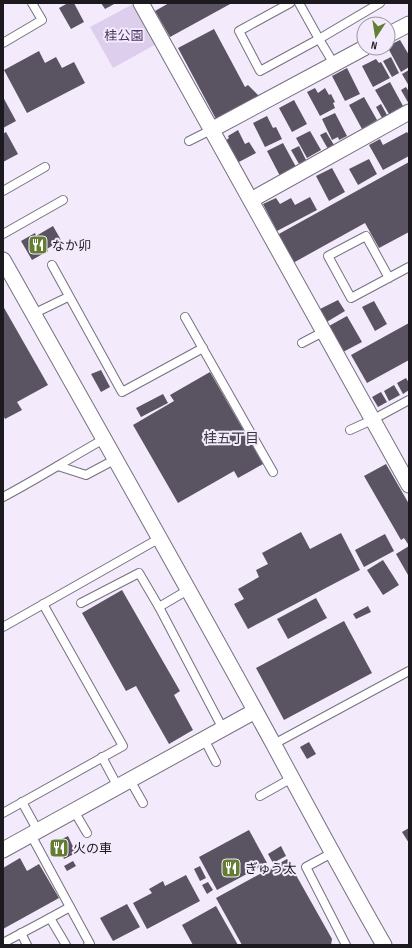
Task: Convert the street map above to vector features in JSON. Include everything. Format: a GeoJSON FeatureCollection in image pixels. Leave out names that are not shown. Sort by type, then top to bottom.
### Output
{"type":"FeatureCollection","features":[{"type":"Feature","properties":{"kind":"street"},"geometry":{"type":"LineString","coordinates":[[141,3],[409,485]]}},
{"type":"Feature","properties":{"kind":"street"},"geometry":{"type":"LineString","coordinates":[[396,31],[409,24]]}},
{"type":"Feature","properties":{"kind":"street"},"geometry":{"type":"LineString","coordinates":[[211,130],[356,52]]}},
{"type":"Feature","properties":{"kind":"street"},"geometry":{"type":"LineString","coordinates":[[251,200],[409,112]]}},
{"type":"Feature","properties":{"kind":"street"},"geometry":{"type":"LineString","coordinates":[[3,260],[160,538],[384,945]]}},
{"type":"Feature","properties":{"kind":"street"},"geometry":{"type":"LineString","coordinates":[[3,850],[255,711]]}},
{"type":"Feature","properties":{"kind":"lane"},"geometry":{"type":"LineString","coordinates":[[3,42],[42,20],[32,3]]}},
{"type":"Feature","properties":{"kind":"lane"},"geometry":{"type":"LineString","coordinates":[[290,3],[239,31],[260,70],[319,39],[380,3]]}},
{"type":"Feature","properties":{"kind":"lane"},"geometry":{"type":"LineString","coordinates":[[299,3],[334,64]]}},
{"type":"Feature","properties":{"kind":"lane"},"geometry":{"type":"LineString","coordinates":[[189,141],[211,130]]}},
{"type":"Feature","properties":{"kind":"lane"},"geometry":{"type":"LineString","coordinates":[[3,191],[45,167]]}},
{"type":"Feature","properties":{"kind":"lane"},"geometry":{"type":"LineString","coordinates":[[3,234],[63,200]]}},
{"type":"Feature","properties":{"kind":"lane"},"geometry":{"type":"LineString","coordinates":[[389,278],[366,236],[328,256],[351,298],[389,278],[409,267]]}},
{"type":"Feature","properties":{"kind":"lane"},"geometry":{"type":"LineString","coordinates":[[52,265],[68,297],[122,392],[203,348]]}},
{"type":"Feature","properties":{"kind":"lane"},"geometry":{"type":"LineString","coordinates":[[33,314],[68,297]]}},
{"type":"Feature","properties":{"kind":"lane"},"geometry":{"type":"LineString","coordinates":[[185,317],[273,472]]}},
{"type":"Feature","properties":{"kind":"lane"},"geometry":{"type":"LineString","coordinates":[[302,343],[323,332]]}},
{"type":"Feature","properties":{"kind":"lane"},"geometry":{"type":"LineString","coordinates":[[350,430],[409,400]]}},
{"type":"Feature","properties":{"kind":"lane"},"geometry":{"type":"LineString","coordinates":[[3,498],[104,439]]}},
{"type":"Feature","properties":{"kind":"lane"},"geometry":{"type":"LineString","coordinates":[[58,466],[86,475],[116,459]]}},
{"type":"Feature","properties":{"kind":"lane"},"geometry":{"type":"LineString","coordinates":[[3,627],[160,538]]}},
{"type":"Feature","properties":{"kind":"lane"},"geometry":{"type":"LineString","coordinates":[[81,604],[139,573],[159,607],[223,729]]}},
{"type":"Feature","properties":{"kind":"lane"},"geometry":{"type":"LineString","coordinates":[[159,607],[188,590]]}},
{"type":"Feature","properties":{"kind":"lane"},"geometry":{"type":"LineString","coordinates":[[3,813],[123,746],[43,604]]}},
{"type":"Feature","properties":{"kind":"lane"},"geometry":{"type":"LineString","coordinates":[[274,744],[409,671]]}},
{"type":"Feature","properties":{"kind":"lane"},"geometry":{"type":"LineString","coordinates":[[204,739],[216,762]]}},
{"type":"Feature","properties":{"kind":"lane"},"geometry":{"type":"LineString","coordinates":[[102,757],[143,803]]}},
{"type":"Feature","properties":{"kind":"lane"},"geometry":{"type":"LineString","coordinates":[[260,796],[292,778]]}},
{"type":"Feature","properties":{"kind":"lane"},"geometry":{"type":"LineString","coordinates":[[22,802],[34,833],[90,944],[88,945]]}},
{"type":"Feature","properties":{"kind":"lane"},"geometry":{"type":"LineString","coordinates":[[74,811],[87,833]]}},
{"type":"Feature","properties":{"kind":"lane"},"geometry":{"type":"LineString","coordinates":[[332,853],[306,867],[346,945]]}},
{"type":"Feature","properties":{"kind":"lane"},"geometry":{"type":"LineString","coordinates":[[3,943],[70,907]]}},
{"type":"Feature","properties":{"kind":"lane"},"geometry":{"type":"LineString","coordinates":[[50,918],[66,945]]}},
{"type":"Feature","properties":{"kind":"lane"},"geometry":{"type":"LineString","coordinates":[[21,933],[27,945]]}},
{"type":"Feature","properties":{"kind":"green space","name":"桂公園"},"geometry":{"type":"Polygon","coordinates":[[[135,3],[158,43],[113,68],[90,27],[135,3]]]}},
{"type":"Feature","properties":{"kind":"building"},"geometry":{"type":"Polygon","coordinates":[[[68,3],[74,3],[84,22],[71,29],[59,8],[68,3]]]}},
{"type":"Feature","properties":{"kind":"building"},"geometry":{"type":"Polygon","coordinates":[[[101,3],[116,3],[105,9],[101,3]]]}},
{"type":"Feature","properties":{"kind":"building"},"geometry":{"type":"Polygon","coordinates":[[[169,3],[232,3],[170,37],[155,11],[169,3]]]}},
{"type":"Feature","properties":{"kind":"building"},"geometry":{"type":"Polygon","coordinates":[[[214,29],[245,87],[248,85],[259,96],[216,119],[178,48],[214,29]]]}},
{"type":"Feature","properties":{"kind":"building"},"geometry":{"type":"Polygon","coordinates":[[[400,40],[409,55],[409,67],[401,72],[392,56],[396,56],[396,42],[400,40]]]}},
{"type":"Feature","properties":{"kind":"building"},"geometry":{"type":"Polygon","coordinates":[[[39,51],[45,63],[56,57],[62,68],[74,62],[85,83],[27,113],[4,70],[39,51]]]}},
{"type":"Feature","properties":{"kind":"building"},"geometry":{"type":"Polygon","coordinates":[[[391,57],[399,73],[392,77],[383,61],[391,57]]]}},
{"type":"Feature","properties":{"kind":"building"},"geometry":{"type":"Polygon","coordinates":[[[376,59],[379,63],[381,62],[390,78],[373,87],[362,66],[376,59]]]}},
{"type":"Feature","properties":{"kind":"building"},"geometry":{"type":"Polygon","coordinates":[[[347,68],[360,94],[345,101],[332,76],[347,68]]]}},
{"type":"Feature","properties":{"kind":"building"},"geometry":{"type":"Polygon","coordinates":[[[409,70],[409,86],[402,74],[409,70]]]}},
{"type":"Feature","properties":{"kind":"building"},"geometry":{"type":"Polygon","coordinates":[[[390,82],[403,106],[389,114],[375,90],[390,82]]]}},
{"type":"Feature","properties":{"kind":"building"},"geometry":{"type":"Polygon","coordinates":[[[406,87],[409,92],[409,104],[401,90],[406,87]]]}},
{"type":"Feature","properties":{"kind":"building"},"geometry":{"type":"Polygon","coordinates":[[[315,88],[318,93],[325,88],[329,95],[331,94],[335,102],[333,103],[335,108],[320,116],[307,92],[315,88]]]}},
{"type":"Feature","properties":{"kind":"building"},"geometry":{"type":"Polygon","coordinates":[[[3,97],[16,121],[3,128],[3,97]]]}},
{"type":"Feature","properties":{"kind":"building"},"geometry":{"type":"Polygon","coordinates":[[[364,97],[377,120],[362,129],[349,105],[364,97]]]}},
{"type":"Feature","properties":{"kind":"building"},"geometry":{"type":"Polygon","coordinates":[[[294,100],[307,124],[292,132],[279,108],[294,100]]]}},
{"type":"Feature","properties":{"kind":"building"},"geometry":{"type":"Polygon","coordinates":[[[381,104],[387,115],[382,118],[376,107],[381,104]]]}},
{"type":"Feature","properties":{"kind":"building"},"geometry":{"type":"Polygon","coordinates":[[[335,113],[347,136],[339,140],[338,137],[332,140],[322,119],[335,113]]]}},
{"type":"Feature","properties":{"kind":"building"},"geometry":{"type":"Polygon","coordinates":[[[267,116],[273,128],[276,127],[282,139],[265,147],[253,123],[267,116]]]}},
{"type":"Feature","properties":{"kind":"building"},"geometry":{"type":"Polygon","coordinates":[[[238,130],[245,144],[249,142],[256,153],[237,163],[225,141],[229,138],[228,136],[238,130]]]}},
{"type":"Feature","properties":{"kind":"building"},"geometry":{"type":"Polygon","coordinates":[[[310,131],[321,150],[307,158],[296,138],[310,131]]]}},
{"type":"Feature","properties":{"kind":"building"},"geometry":{"type":"Polygon","coordinates":[[[6,132],[18,154],[3,162],[3,134],[6,132]]]}},
{"type":"Feature","properties":{"kind":"building"},"geometry":{"type":"Polygon","coordinates":[[[326,132],[334,145],[328,149],[320,135],[326,132]]]}},
{"type":"Feature","properties":{"kind":"building"},"geometry":{"type":"Polygon","coordinates":[[[407,132],[409,135],[409,156],[383,170],[369,145],[380,139],[383,145],[407,132]]]}},
{"type":"Feature","properties":{"kind":"building"},"geometry":{"type":"Polygon","coordinates":[[[283,143],[296,167],[280,176],[267,151],[283,143]]]}},
{"type":"Feature","properties":{"kind":"building"},"geometry":{"type":"Polygon","coordinates":[[[299,146],[306,160],[299,164],[291,150],[299,146]]]}},
{"type":"Feature","properties":{"kind":"building"},"geometry":{"type":"Polygon","coordinates":[[[369,159],[377,174],[358,185],[349,169],[369,159]]]}},
{"type":"Feature","properties":{"kind":"building"},"geometry":{"type":"Polygon","coordinates":[[[409,162],[409,232],[379,248],[365,223],[293,263],[277,235],[409,162]]]}},
{"type":"Feature","properties":{"kind":"building"},"geometry":{"type":"Polygon","coordinates":[[[332,168],[345,192],[329,201],[316,176],[332,168]]]}},
{"type":"Feature","properties":{"kind":"building"},"geometry":{"type":"Polygon","coordinates":[[[310,197],[317,210],[277,231],[263,204],[276,198],[280,204],[291,198],[295,205],[310,197]]]}},
{"type":"Feature","properties":{"kind":"building","name":"なか卯"},"geometry":{"type":"Polygon","coordinates":[[[53,226],[61,240],[47,249],[48,251],[32,260],[21,241],[35,233],[36,236],[53,226]]]}},
{"type":"Feature","properties":{"kind":"building"},"geometry":{"type":"Polygon","coordinates":[[[338,300],[345,311],[325,323],[318,310],[338,300]]]}},
{"type":"Feature","properties":{"kind":"building"},"geometry":{"type":"Polygon","coordinates":[[[374,301],[387,324],[375,331],[362,307],[374,301]]]}},
{"type":"Feature","properties":{"kind":"building"},"geometry":{"type":"Polygon","coordinates":[[[3,306],[48,385],[17,402],[22,410],[5,419],[3,415],[3,306]]]}},
{"type":"Feature","properties":{"kind":"building"},"geometry":{"type":"Polygon","coordinates":[[[347,316],[362,342],[343,352],[329,326],[347,316]]]}},
{"type":"Feature","properties":{"kind":"building"},"geometry":{"type":"Polygon","coordinates":[[[409,323],[409,360],[367,383],[351,355],[409,323]]]}},
{"type":"Feature","properties":{"kind":"building"},"geometry":{"type":"Polygon","coordinates":[[[101,370],[110,387],[101,392],[91,374],[101,370]]]}},
{"type":"Feature","properties":{"kind":"building"},"geometry":{"type":"Polygon","coordinates":[[[210,372],[263,464],[238,478],[234,471],[178,503],[133,425],[174,401],[170,395],[210,372]]]}},
{"type":"Feature","properties":{"kind":"building"},"geometry":{"type":"Polygon","coordinates":[[[406,378],[409,383],[409,390],[403,394],[397,383],[406,378]]]}},
{"type":"Feature","properties":{"kind":"building"},"geometry":{"type":"Polygon","coordinates":[[[394,385],[400,395],[389,401],[384,391],[394,385]]]}},
{"type":"Feature","properties":{"kind":"building"},"geometry":{"type":"Polygon","coordinates":[[[381,392],[387,402],[378,407],[372,397],[381,392]]]}},
{"type":"Feature","properties":{"kind":"building"},"geometry":{"type":"Polygon","coordinates":[[[163,394],[168,403],[141,417],[136,408],[163,394]]]}},
{"type":"Feature","properties":{"kind":"building"},"geometry":{"type":"Polygon","coordinates":[[[386,464],[409,504],[408,544],[404,538],[401,540],[364,476],[386,464]]]}},
{"type":"Feature","properties":{"kind":"building"},"geometry":{"type":"Polygon","coordinates":[[[301,532],[310,549],[341,533],[360,570],[248,629],[234,604],[244,599],[238,589],[259,577],[256,570],[268,564],[262,553],[301,532]]]}},
{"type":"Feature","properties":{"kind":"building"},"geometry":{"type":"Polygon","coordinates":[[[385,534],[394,551],[364,567],[355,550],[385,534]]]}},
{"type":"Feature","properties":{"kind":"building"},"geometry":{"type":"Polygon","coordinates":[[[409,546],[409,574],[408,575],[396,554],[409,546]]]}},
{"type":"Feature","properties":{"kind":"building"},"geometry":{"type":"Polygon","coordinates":[[[383,560],[399,585],[383,595],[367,570],[383,560]]]}},
{"type":"Feature","properties":{"kind":"building"},"geometry":{"type":"Polygon","coordinates":[[[122,590],[180,691],[174,695],[193,730],[169,744],[136,686],[126,691],[82,613],[122,590]]]}},
{"type":"Feature","properties":{"kind":"building"},"geometry":{"type":"Polygon","coordinates":[[[316,598],[327,618],[288,639],[277,619],[316,598]]]}},
{"type":"Feature","properties":{"kind":"building"},"geometry":{"type":"Polygon","coordinates":[[[368,606],[371,612],[356,619],[353,614],[368,606]]]}},
{"type":"Feature","properties":{"kind":"building"},"geometry":{"type":"Polygon","coordinates":[[[344,621],[372,673],[284,720],[256,668],[344,621]]]}},
{"type":"Feature","properties":{"kind":"building"},"geometry":{"type":"Polygon","coordinates":[[[309,742],[316,754],[307,759],[300,747],[309,742]]]}},
{"type":"Feature","properties":{"kind":"building"},"geometry":{"type":"Polygon","coordinates":[[[409,828],[409,843],[402,832],[409,828]]]}},
{"type":"Feature","properties":{"kind":"building"},"geometry":{"type":"Polygon","coordinates":[[[249,830],[267,863],[217,890],[199,857],[249,830]]]}},
{"type":"Feature","properties":{"kind":"building"},"geometry":{"type":"Polygon","coordinates":[[[68,836],[76,853],[64,859],[56,842],[68,836]]]}},
{"type":"Feature","properties":{"kind":"building"},"geometry":{"type":"Polygon","coordinates":[[[281,846],[286,856],[273,863],[268,854],[281,846]]]}},
{"type":"Feature","properties":{"kind":"building"},"geometry":{"type":"Polygon","coordinates":[[[20,858],[27,871],[39,864],[59,898],[3,929],[3,868],[20,858]]]}},
{"type":"Feature","properties":{"kind":"building"},"geometry":{"type":"Polygon","coordinates":[[[287,859],[332,939],[331,945],[242,945],[216,898],[287,859]]]}},
{"type":"Feature","properties":{"kind":"building"},"geometry":{"type":"Polygon","coordinates":[[[73,861],[76,866],[67,871],[64,866],[73,861]]]}},
{"type":"Feature","properties":{"kind":"building"},"geometry":{"type":"Polygon","coordinates":[[[200,866],[206,878],[200,881],[194,869],[200,866]]]}},
{"type":"Feature","properties":{"kind":"building"},"geometry":{"type":"Polygon","coordinates":[[[186,875],[200,901],[147,929],[133,903],[152,893],[149,889],[163,881],[165,886],[186,875]]]}},
{"type":"Feature","properties":{"kind":"building"},"geometry":{"type":"Polygon","coordinates":[[[208,882],[213,890],[207,894],[202,885],[208,882]]]}},
{"type":"Feature","properties":{"kind":"building"},"geometry":{"type":"Polygon","coordinates":[[[127,904],[140,927],[113,941],[100,918],[127,904]]]}},
{"type":"Feature","properties":{"kind":"building"},"geometry":{"type":"Polygon","coordinates":[[[216,906],[238,945],[193,945],[182,925],[216,906]]]}},
{"type":"Feature","properties":{"kind":"place","name":"なか卯"},"geometry":{"type":"Point","coordinates":[38,245]}},
{"type":"Feature","properties":{"kind":"place","name":"火の車"},"geometry":{"type":"Point","coordinates":[59,848]}},
{"type":"Feature","properties":{"kind":"place","name":"ぎゅう太"},"geometry":{"type":"Point","coordinates":[231,868]}},
{"type":"Feature","properties":{"kind":"district","name":"桂五丁目"},"geometry":{"type":"Point","coordinates":[231,438]}}]}
